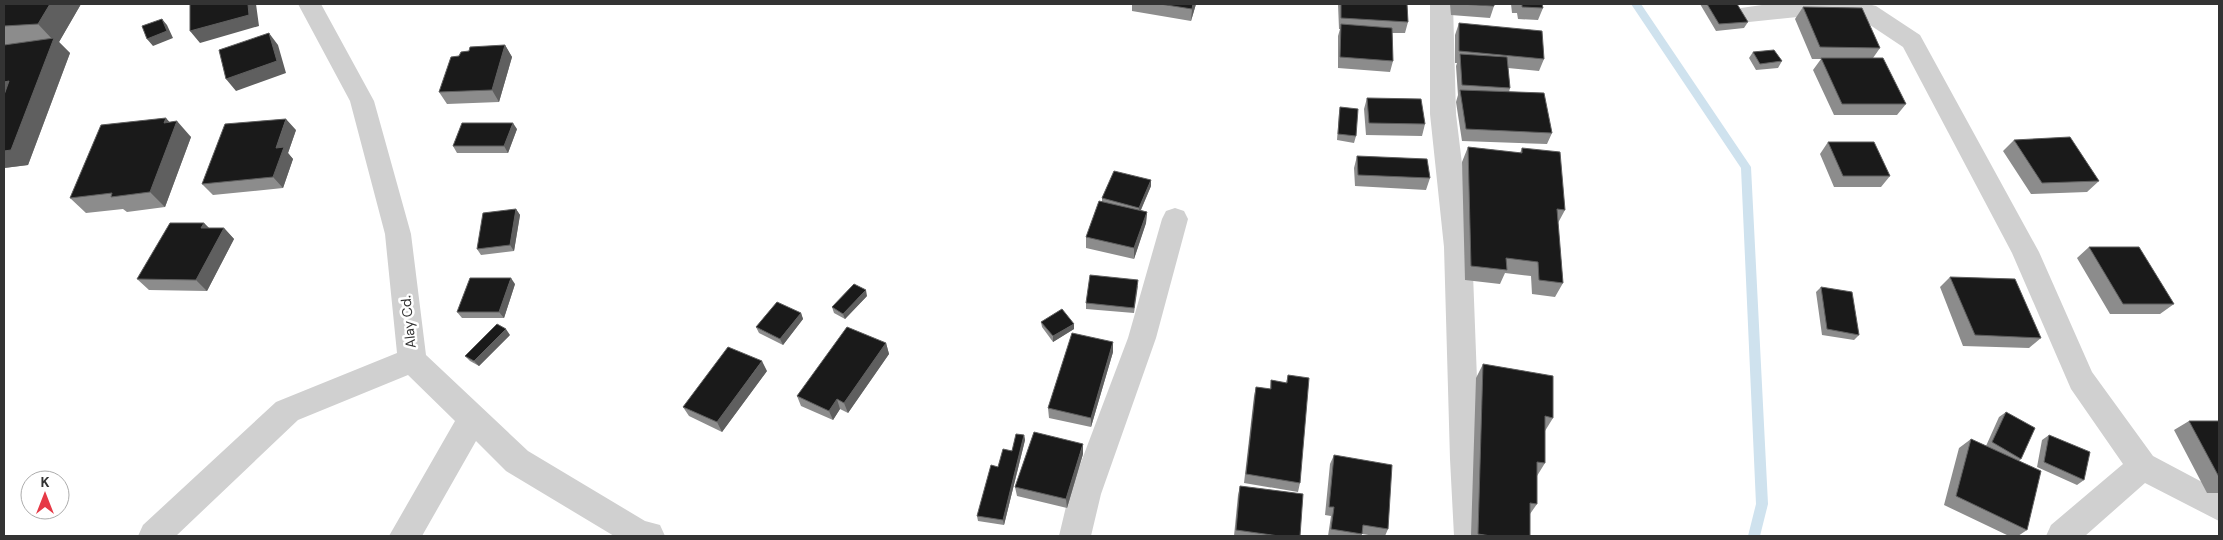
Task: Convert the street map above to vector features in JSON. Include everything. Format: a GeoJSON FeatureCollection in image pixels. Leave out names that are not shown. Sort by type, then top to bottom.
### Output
{"type":"FeatureCollection","features":[{"type":"Feature","properties":{"kind":"street","name":"Alay Cd."},"geometry":{"type":"LineString","coordinates":[[310,4],[362,101],[398,234],[412,360],[517,461],[640,535],[650,536]]}},
{"type":"Feature","properties":{"kind":"street"},"geometry":{"type":"LineString","coordinates":[[1441,4],[1443,114],[1458,247],[1465,459],[1470,536]]}},
{"type":"Feature","properties":{"kind":"street"},"geometry":{"type":"LineString","coordinates":[[1750,14],[1836,5],[1868,12],[1912,41],[2025,252],[2081,380],[2142,466],[2219,507]]}},
{"type":"Feature","properties":{"kind":"street"},"geometry":{"type":"LineString","coordinates":[[1076,536],[1085,494],[1142,338],[1175,219]]}},
{"type":"Feature","properties":{"kind":"street"},"geometry":{"type":"LineString","coordinates":[[154,536],[287,411],[412,360]]}},
{"type":"Feature","properties":{"kind":"street"},"geometry":{"type":"LineString","coordinates":[[405,536],[473,418]]}},
{"type":"Feature","properties":{"kind":"street"},"geometry":{"type":"LineString","coordinates":[[2062,536],[2142,466]]}},
{"type":"Feature","properties":{"kind":"building"},"geometry":{"type":"Polygon","coordinates":[[[4,4],[50,4],[38,24],[4,26],[4,4]]]}},
{"type":"Feature","properties":{"kind":"building"},"geometry":{"type":"Polygon","coordinates":[[[190,4],[248,4],[249,15],[190,31],[190,4]]]}},
{"type":"Feature","properties":{"kind":"building"},"geometry":{"type":"Polygon","coordinates":[[[1160,4],[1193,4],[1192,9],[1160,4]]]}},
{"type":"Feature","properties":{"kind":"building"},"geometry":{"type":"Polygon","coordinates":[[[1341,4],[1407,4],[1408,22],[1341,18],[1341,4]]]}},
{"type":"Feature","properties":{"kind":"building"},"geometry":{"type":"Polygon","coordinates":[[[1459,4],[1494,4],[1494,6],[1459,4]]]}},
{"type":"Feature","properties":{"kind":"building"},"geometry":{"type":"Polygon","coordinates":[[[1522,4],[1542,4],[1543,8],[1522,7],[1522,4]]]}},
{"type":"Feature","properties":{"kind":"building"},"geometry":{"type":"Polygon","coordinates":[[[1707,4],[1737,4],[1748,22],[1719,24],[1707,4]]]}},
{"type":"Feature","properties":{"kind":"building"},"geometry":{"type":"Polygon","coordinates":[[[1803,7],[1862,8],[1880,48],[1820,47],[1803,7]]]}},
{"type":"Feature","properties":{"kind":"building"},"geometry":{"type":"Polygon","coordinates":[[[162,19],[167,31],[147,39],[142,26],[162,19]]]}},
{"type":"Feature","properties":{"kind":"building"},"geometry":{"type":"Polygon","coordinates":[[[1459,23],[1542,31],[1544,59],[1459,51],[1459,23]]]}},
{"type":"Feature","properties":{"kind":"building"},"geometry":{"type":"Polygon","coordinates":[[[1341,24],[1392,28],[1393,61],[1340,57],[1341,24]]]}},
{"type":"Feature","properties":{"kind":"building"},"geometry":{"type":"Polygon","coordinates":[[[269,33],[277,61],[226,79],[219,50],[269,33]]]}},
{"type":"Feature","properties":{"kind":"building"},"geometry":{"type":"Polygon","coordinates":[[[54,38],[11,150],[4,151],[4,95],[9,81],[4,82],[4,45],[54,38]]]}},
{"type":"Feature","properties":{"kind":"building"},"geometry":{"type":"Polygon","coordinates":[[[505,45],[492,90],[439,92],[451,57],[459,56],[461,52],[469,51],[470,47],[505,45]]]}},
{"type":"Feature","properties":{"kind":"building"},"geometry":{"type":"Polygon","coordinates":[[[1774,50],[1782,61],[1760,64],[1753,52],[1774,50]]]}},
{"type":"Feature","properties":{"kind":"building"},"geometry":{"type":"Polygon","coordinates":[[[1460,54],[1507,57],[1510,88],[1462,85],[1460,54]]]}},
{"type":"Feature","properties":{"kind":"building"},"geometry":{"type":"Polygon","coordinates":[[[1821,58],[1883,58],[1906,104],[1842,104],[1821,58]]]}},
{"type":"Feature","properties":{"kind":"building"},"geometry":{"type":"Polygon","coordinates":[[[1460,90],[1544,93],[1552,133],[1466,129],[1460,90]]]}},
{"type":"Feature","properties":{"kind":"building"},"geometry":{"type":"Polygon","coordinates":[[[1367,98],[1421,99],[1425,124],[1369,123],[1367,98]]]}},
{"type":"Feature","properties":{"kind":"building"},"geometry":{"type":"Polygon","coordinates":[[[1340,107],[1358,109],[1356,136],[1338,134],[1340,107]]]}},
{"type":"Feature","properties":{"kind":"building"},"geometry":{"type":"Polygon","coordinates":[[[166,118],[164,123],[177,121],[150,192],[111,197],[112,193],[70,198],[101,125],[166,118]]]}},
{"type":"Feature","properties":{"kind":"building"},"geometry":{"type":"Polygon","coordinates":[[[286,119],[276,148],[284,147],[273,177],[202,184],[225,124],[286,119]]]}},
{"type":"Feature","properties":{"kind":"building"},"geometry":{"type":"Polygon","coordinates":[[[462,123],[513,123],[504,146],[453,146],[462,123]]]}},
{"type":"Feature","properties":{"kind":"building"},"geometry":{"type":"Polygon","coordinates":[[[2070,137],[2099,181],[2042,183],[2014,140],[2070,137]]]}},
{"type":"Feature","properties":{"kind":"building"},"geometry":{"type":"Polygon","coordinates":[[[1828,142],[1874,142],[1890,176],[1843,176],[1828,142]]]}},
{"type":"Feature","properties":{"kind":"building"},"geometry":{"type":"Polygon","coordinates":[[[1468,147],[1522,153],[1522,148],[1560,152],[1565,210],[1557,209],[1563,283],[1539,280],[1538,262],[1506,258],[1507,270],[1471,266],[1468,147]]]}},
{"type":"Feature","properties":{"kind":"building"},"geometry":{"type":"Polygon","coordinates":[[[1357,156],[1427,159],[1430,178],[1358,175],[1357,156]]]}},
{"type":"Feature","properties":{"kind":"building"},"geometry":{"type":"Polygon","coordinates":[[[1114,171],[1151,180],[1139,208],[1102,198],[1114,171]]]}},
{"type":"Feature","properties":{"kind":"building"},"geometry":{"type":"Polygon","coordinates":[[[1099,201],[1147,212],[1134,248],[1086,237],[1099,201]]]}},
{"type":"Feature","properties":{"kind":"building"},"geometry":{"type":"Polygon","coordinates":[[[516,209],[510,245],[477,249],[483,213],[516,209]]]}},
{"type":"Feature","properties":{"kind":"building"},"geometry":{"type":"Polygon","coordinates":[[[170,223],[204,223],[201,228],[224,228],[196,280],[137,279],[170,223]]]}},
{"type":"Feature","properties":{"kind":"building"},"geometry":{"type":"Polygon","coordinates":[[[2089,247],[2139,247],[2174,304],[2123,304],[2089,247]]]}},
{"type":"Feature","properties":{"kind":"building"},"geometry":{"type":"Polygon","coordinates":[[[1090,275],[1138,280],[1134,308],[1086,303],[1090,275]]]}},
{"type":"Feature","properties":{"kind":"building"},"geometry":{"type":"Polygon","coordinates":[[[1950,277],[2015,279],[2041,338],[1975,335],[1950,277]]]}},
{"type":"Feature","properties":{"kind":"building"},"geometry":{"type":"Polygon","coordinates":[[[470,278],[511,278],[499,312],[457,312],[470,278]]]}},
{"type":"Feature","properties":{"kind":"building"},"geometry":{"type":"Polygon","coordinates":[[[854,284],[866,290],[843,314],[832,307],[854,284]]]}},
{"type":"Feature","properties":{"kind":"building"},"geometry":{"type":"Polygon","coordinates":[[[1821,287],[1852,292],[1859,335],[1827,329],[1821,287]]]}},
{"type":"Feature","properties":{"kind":"building"},"geometry":{"type":"Polygon","coordinates":[[[777,302],[801,313],[780,339],[756,327],[777,302]]]}},
{"type":"Feature","properties":{"kind":"building"},"geometry":{"type":"Polygon","coordinates":[[[1062,309],[1074,324],[1053,336],[1041,322],[1062,309]]]}},
{"type":"Feature","properties":{"kind":"building"},"geometry":{"type":"Polygon","coordinates":[[[497,324],[506,329],[474,361],[465,356],[497,324]]]}},
{"type":"Feature","properties":{"kind":"building"},"geometry":{"type":"Polygon","coordinates":[[[847,327],[886,343],[844,403],[837,399],[829,411],[797,396],[847,327]]]}},
{"type":"Feature","properties":{"kind":"building"},"geometry":{"type":"Polygon","coordinates":[[[1072,333],[1113,342],[1091,418],[1048,408],[1072,333]]]}},
{"type":"Feature","properties":{"kind":"building"},"geometry":{"type":"Polygon","coordinates":[[[728,347],[762,361],[717,422],[683,407],[728,347]]]}},
{"type":"Feature","properties":{"kind":"building"},"geometry":{"type":"Polygon","coordinates":[[[1483,364],[1553,376],[1553,418],[1545,416],[1545,463],[1537,462],[1537,504],[1530,503],[1530,536],[1478,534],[1483,364]]]}},
{"type":"Feature","properties":{"kind":"building"},"geometry":{"type":"Polygon","coordinates":[[[1288,375],[1309,378],[1300,483],[1246,474],[1256,387],[1271,389],[1271,380],[1287,383],[1288,375]]]}},
{"type":"Feature","properties":{"kind":"building"},"geometry":{"type":"Polygon","coordinates":[[[2006,412],[2035,428],[2021,459],[1992,442],[2006,412]]]}},
{"type":"Feature","properties":{"kind":"building"},"geometry":{"type":"Polygon","coordinates":[[[2189,421],[2219,421],[2219,477],[2189,421]]]}},
{"type":"Feature","properties":{"kind":"building"},"geometry":{"type":"Polygon","coordinates":[[[1034,432],[1083,444],[1066,499],[1015,487],[1034,432]]]}},
{"type":"Feature","properties":{"kind":"building"},"geometry":{"type":"Polygon","coordinates":[[[1016,434],[1024,435],[1003,520],[977,516],[991,465],[998,467],[1003,449],[1012,451],[1016,434]]]}},
{"type":"Feature","properties":{"kind":"building"},"geometry":{"type":"Polygon","coordinates":[[[2049,435],[2090,452],[2084,480],[2044,462],[2049,435]]]}},
{"type":"Feature","properties":{"kind":"building"},"geometry":{"type":"Polygon","coordinates":[[[1971,439],[2041,471],[2027,530],[1956,496],[1971,439]]]}},
{"type":"Feature","properties":{"kind":"building"},"geometry":{"type":"Polygon","coordinates":[[[1334,455],[1392,465],[1388,529],[1363,525],[1362,534],[1331,529],[1334,507],[1329,507],[1334,455]]]}},
{"type":"Feature","properties":{"kind":"building"},"geometry":{"type":"Polygon","coordinates":[[[1240,486],[1303,494],[1300,536],[1279,536],[1236,530],[1240,486]]]}},
{"type":"Feature","properties":{"kind":"waterway"},"geometry":{"type":"LineString","coordinates":[[1636,4],[1746,167],[1762,504],[1754,536]]}}]}
